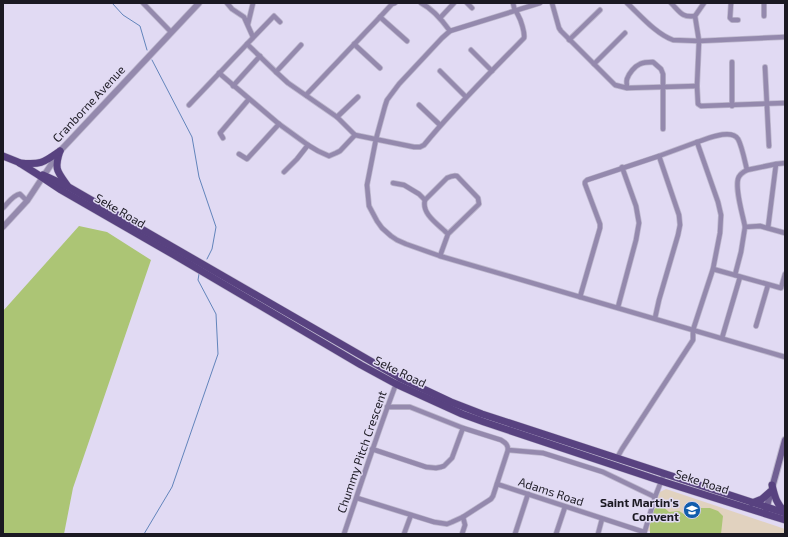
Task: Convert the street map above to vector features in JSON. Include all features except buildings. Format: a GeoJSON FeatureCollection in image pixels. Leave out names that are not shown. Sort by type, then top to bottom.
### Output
{"type":"FeatureCollection","features":[{"type":"Feature","properties":{"kind":"main road"},"geometry":{"type":"LineString","coordinates":[[18,162],[45,162],[60,151]]}},
{"type":"Feature","properties":{"kind":"main road"},"geometry":{"type":"LineString","coordinates":[[60,151],[56,162],[57,168],[67,186]]}},
{"type":"Feature","properties":{"kind":"main road","name":"Seke Road"},"geometry":{"type":"LineString","coordinates":[[3,156],[18,162],[361,365],[396,384],[462,414],[661,481],[766,510],[785,513]]}},
{"type":"Feature","properties":{"kind":"main road","name":"Seke Road"},"geometry":{"type":"LineString","coordinates":[[41,176],[67,186],[400,378],[451,402],[482,414],[752,503],[785,520]]}},
{"type":"Feature","properties":{"kind":"main road"},"geometry":{"type":"LineString","coordinates":[[766,510],[785,440]]}},
{"type":"Feature","properties":{"kind":"main road"},"geometry":{"type":"LineString","coordinates":[[752,503],[762,499],[771,488]]}},
{"type":"Feature","properties":{"kind":"main road"},"geometry":{"type":"LineString","coordinates":[[771,488],[775,498],[785,513]]}},
{"type":"Feature","properties":{"kind":"street"},"geometry":{"type":"LineString","coordinates":[[143,3],[171,32]]}},
{"type":"Feature","properties":{"kind":"street","name":"Cranborne Avenue"},"geometry":{"type":"LineString","coordinates":[[3,227],[27,201],[41,176],[60,151],[199,3]]}},
{"type":"Feature","properties":{"kind":"street"},"geometry":{"type":"LineString","coordinates":[[227,3],[232,9],[244,16],[253,37]]}},
{"type":"Feature","properties":{"kind":"street"},"geometry":{"type":"LineString","coordinates":[[248,24],[253,3]]}},
{"type":"Feature","properties":{"kind":"street"},"geometry":{"type":"LineString","coordinates":[[306,95],[380,16],[392,4],[395,3]]}},
{"type":"Feature","properties":{"kind":"street"},"geometry":{"type":"LineString","coordinates":[[421,3],[440,18],[450,31]]}},
{"type":"Feature","properties":{"kind":"street"},"geometry":{"type":"LineString","coordinates":[[440,18],[454,3]]}},
{"type":"Feature","properties":{"kind":"street"},"geometry":{"type":"LineString","coordinates":[[467,3],[472,8]]}},
{"type":"Feature","properties":{"kind":"street"},"geometry":{"type":"LineString","coordinates":[[247,44],[288,83],[337,117],[355,134],[420,147],[424,145],[466,97],[524,38],[519,16],[514,11],[512,3]]}},
{"type":"Feature","properties":{"kind":"street"},"geometry":{"type":"LineString","coordinates":[[540,3],[450,31],[420,60],[391,94],[384,106],[367,185],[369,206],[376,221],[397,240],[440,256],[785,357]]}},
{"type":"Feature","properties":{"kind":"street"},"geometry":{"type":"LineString","coordinates":[[552,3],[559,28],[565,36],[615,85],[627,88],[697,86]]}},
{"type":"Feature","properties":{"kind":"street"},"geometry":{"type":"LineString","coordinates":[[627,3],[655,29],[669,39],[699,41],[785,37]]}},
{"type":"Feature","properties":{"kind":"street"},"geometry":{"type":"LineString","coordinates":[[671,3],[686,17],[695,16]]}},
{"type":"Feature","properties":{"kind":"street"},"geometry":{"type":"LineString","coordinates":[[704,3],[695,16],[699,41],[697,86],[698,101],[700,106],[785,103]]}},
{"type":"Feature","properties":{"kind":"street"},"geometry":{"type":"LineString","coordinates":[[731,3],[730,18],[732,20],[738,20]]}},
{"type":"Feature","properties":{"kind":"street"},"geometry":{"type":"LineString","coordinates":[[764,3],[764,16]]}},
{"type":"Feature","properties":{"kind":"street"},"geometry":{"type":"LineString","coordinates":[[570,40],[600,10]]}},
{"type":"Feature","properties":{"kind":"street"},"geometry":{"type":"LineString","coordinates":[[189,105],[274,16],[280,22]]}},
{"type":"Feature","properties":{"kind":"street"},"geometry":{"type":"LineString","coordinates":[[380,16],[406,41]]}},
{"type":"Feature","properties":{"kind":"street"},"geometry":{"type":"LineString","coordinates":[[594,64],[625,33]]}},
{"type":"Feature","properties":{"kind":"street"},"geometry":{"type":"LineString","coordinates":[[354,44],[380,68]]}},
{"type":"Feature","properties":{"kind":"street"},"geometry":{"type":"LineString","coordinates":[[276,72],[301,45]]}},
{"type":"Feature","properties":{"kind":"street"},"geometry":{"type":"LineString","coordinates":[[471,50],[492,71]]}},
{"type":"Feature","properties":{"kind":"street"},"geometry":{"type":"LineString","coordinates":[[233,86],[260,56]]}},
{"type":"Feature","properties":{"kind":"street"},"geometry":{"type":"LineString","coordinates":[[627,88],[627,80],[629,75],[636,66],[643,63],[652,62],[656,64],[662,71],[663,129]]}},
{"type":"Feature","properties":{"kind":"street"},"geometry":{"type":"LineString","coordinates":[[732,62],[732,106]]}},
{"type":"Feature","properties":{"kind":"street"},"geometry":{"type":"LineString","coordinates":[[765,67],[769,146]]}},
{"type":"Feature","properties":{"kind":"street"},"geometry":{"type":"LineString","coordinates":[[440,71],[466,97]]}},
{"type":"Feature","properties":{"kind":"street"},"geometry":{"type":"LineString","coordinates":[[219,73],[279,124],[308,145],[329,156],[340,151],[355,134]]}},
{"type":"Feature","properties":{"kind":"street"},"geometry":{"type":"LineString","coordinates":[[337,117],[358,97]]}},
{"type":"Feature","properties":{"kind":"street"},"geometry":{"type":"LineString","coordinates":[[223,138],[220,133],[249,99]]}},
{"type":"Feature","properties":{"kind":"street"},"geometry":{"type":"LineString","coordinates":[[419,105],[440,125]]}},
{"type":"Feature","properties":{"kind":"street"},"geometry":{"type":"LineString","coordinates":[[239,154],[247,159],[279,124]]}},
{"type":"Feature","properties":{"kind":"street"},"geometry":{"type":"LineString","coordinates":[[580,297],[600,228],[600,224],[585,184],[587,180],[696,142],[727,133],[733,134],[739,140],[747,170]]}},
{"type":"Feature","properties":{"kind":"street"},"geometry":{"type":"LineString","coordinates":[[617,458],[693,340],[693,330],[713,269],[720,233],[721,215],[716,195],[696,142]]}},
{"type":"Feature","properties":{"kind":"street"},"geometry":{"type":"LineString","coordinates":[[284,172],[294,163],[308,145]]}},
{"type":"Feature","properties":{"kind":"street"},"geometry":{"type":"LineString","coordinates":[[655,318],[680,225],[679,215],[659,156]]}},
{"type":"Feature","properties":{"kind":"street"},"geometry":{"type":"LineString","coordinates":[[722,338],[737,276],[745,227],[738,195],[738,180],[742,173],[747,170],[785,163]]}},
{"type":"Feature","properties":{"kind":"street"},"geometry":{"type":"LineString","coordinates":[[768,228],[776,164]]}},
{"type":"Feature","properties":{"kind":"street"},"geometry":{"type":"LineString","coordinates":[[618,307],[636,240],[639,223],[636,206],[622,168]]}},
{"type":"Feature","properties":{"kind":"street"},"geometry":{"type":"LineString","coordinates":[[440,256],[448,234],[479,204],[478,198],[457,176],[450,176],[447,178],[425,200],[424,204],[427,214],[448,234]]}},
{"type":"Feature","properties":{"kind":"street"},"geometry":{"type":"LineString","coordinates":[[393,183],[404,185],[419,194],[425,200]]}},
{"type":"Feature","properties":{"kind":"street"},"geometry":{"type":"LineString","coordinates":[[3,208],[17,194],[20,194],[27,201]]}},
{"type":"Feature","properties":{"kind":"street"},"geometry":{"type":"LineString","coordinates":[[745,227],[756,226],[785,233]]}},
{"type":"Feature","properties":{"kind":"street"},"geometry":{"type":"LineString","coordinates":[[713,269],[783,289],[785,274]]}},
{"type":"Feature","properties":{"kind":"street"},"geometry":{"type":"LineString","coordinates":[[756,326],[768,285]]}},
{"type":"Feature","properties":{"kind":"street","name":"Chummy Pitch Crescent"},"geometry":{"type":"LineString","coordinates":[[344,534],[372,449],[396,384],[400,378]]}},
{"type":"Feature","properties":{"kind":"street"},"geometry":{"type":"LineString","coordinates":[[357,498],[441,524],[446,524],[463,517],[491,499],[497,484],[508,450],[505,442],[463,428],[410,407],[387,408]]}},
{"type":"Feature","properties":{"kind":"street"},"geometry":{"type":"LineString","coordinates":[[372,449],[426,467],[436,468],[444,466],[452,458],[463,428]]}},
{"type":"Feature","properties":{"kind":"street"},"geometry":{"type":"LineString","coordinates":[[508,450],[543,453],[603,472],[655,497]]}},
{"type":"Feature","properties":{"kind":"street"},"geometry":{"type":"LineString","coordinates":[[644,533],[664,474]]}},
{"type":"Feature","properties":{"kind":"street","name":"Adams Road"},"geometry":{"type":"LineString","coordinates":[[497,484],[644,533]]}},
{"type":"Feature","properties":{"kind":"street"},"geometry":{"type":"LineString","coordinates":[[515,534],[528,494]]}},
{"type":"Feature","properties":{"kind":"street"},"geometry":{"type":"LineString","coordinates":[[556,534],[564,507]]}},
{"type":"Feature","properties":{"kind":"street"},"geometry":{"type":"LineString","coordinates":[[404,534],[411,515]]}},
{"type":"Feature","properties":{"kind":"street"},"geometry":{"type":"LineString","coordinates":[[462,534],[464,525],[463,517]]}},
{"type":"Feature","properties":{"kind":"street"},"geometry":{"type":"LineString","coordinates":[[598,534],[602,519]]}},
{"type":"Feature","properties":{"kind":"shaded area","name":"Saint Martin's Convent"},"geometry":{"type":"Polygon","coordinates":[[[666,489],[785,529],[785,534],[654,534],[647,530],[660,492],[666,489]]]}},
{"type":"Feature","properties":{"kind":"green space"},"geometry":{"type":"Polygon","coordinates":[[[79,226],[107,232],[151,260],[73,488],[64,534],[3,534],[3,311],[79,226]]]}},
{"type":"Feature","properties":{"kind":"green space"},"geometry":{"type":"Polygon","coordinates":[[[661,505],[669,512],[679,511],[687,516],[694,508],[710,508],[718,511],[723,516],[721,534],[650,534],[653,510],[661,505]]]}},
{"type":"Feature","properties":{"kind":"waterway"},"geometry":{"type":"LineString","coordinates":[[112,3],[123,15],[140,26],[147,50]]}},
{"type":"Feature","properties":{"kind":"waterway"},"geometry":{"type":"LineString","coordinates":[[152,60],[192,137],[199,177],[216,227],[212,249],[207,259]]}},
{"type":"Feature","properties":{"kind":"waterway"},"geometry":{"type":"LineString","coordinates":[[144,534],[172,487],[218,354],[216,314],[198,280],[199,274]]}},
{"type":"Feature","properties":{"kind":"place","name":"Saint Martin's Convent"},"geometry":{"type":"Point","coordinates":[692,510]}}]}
